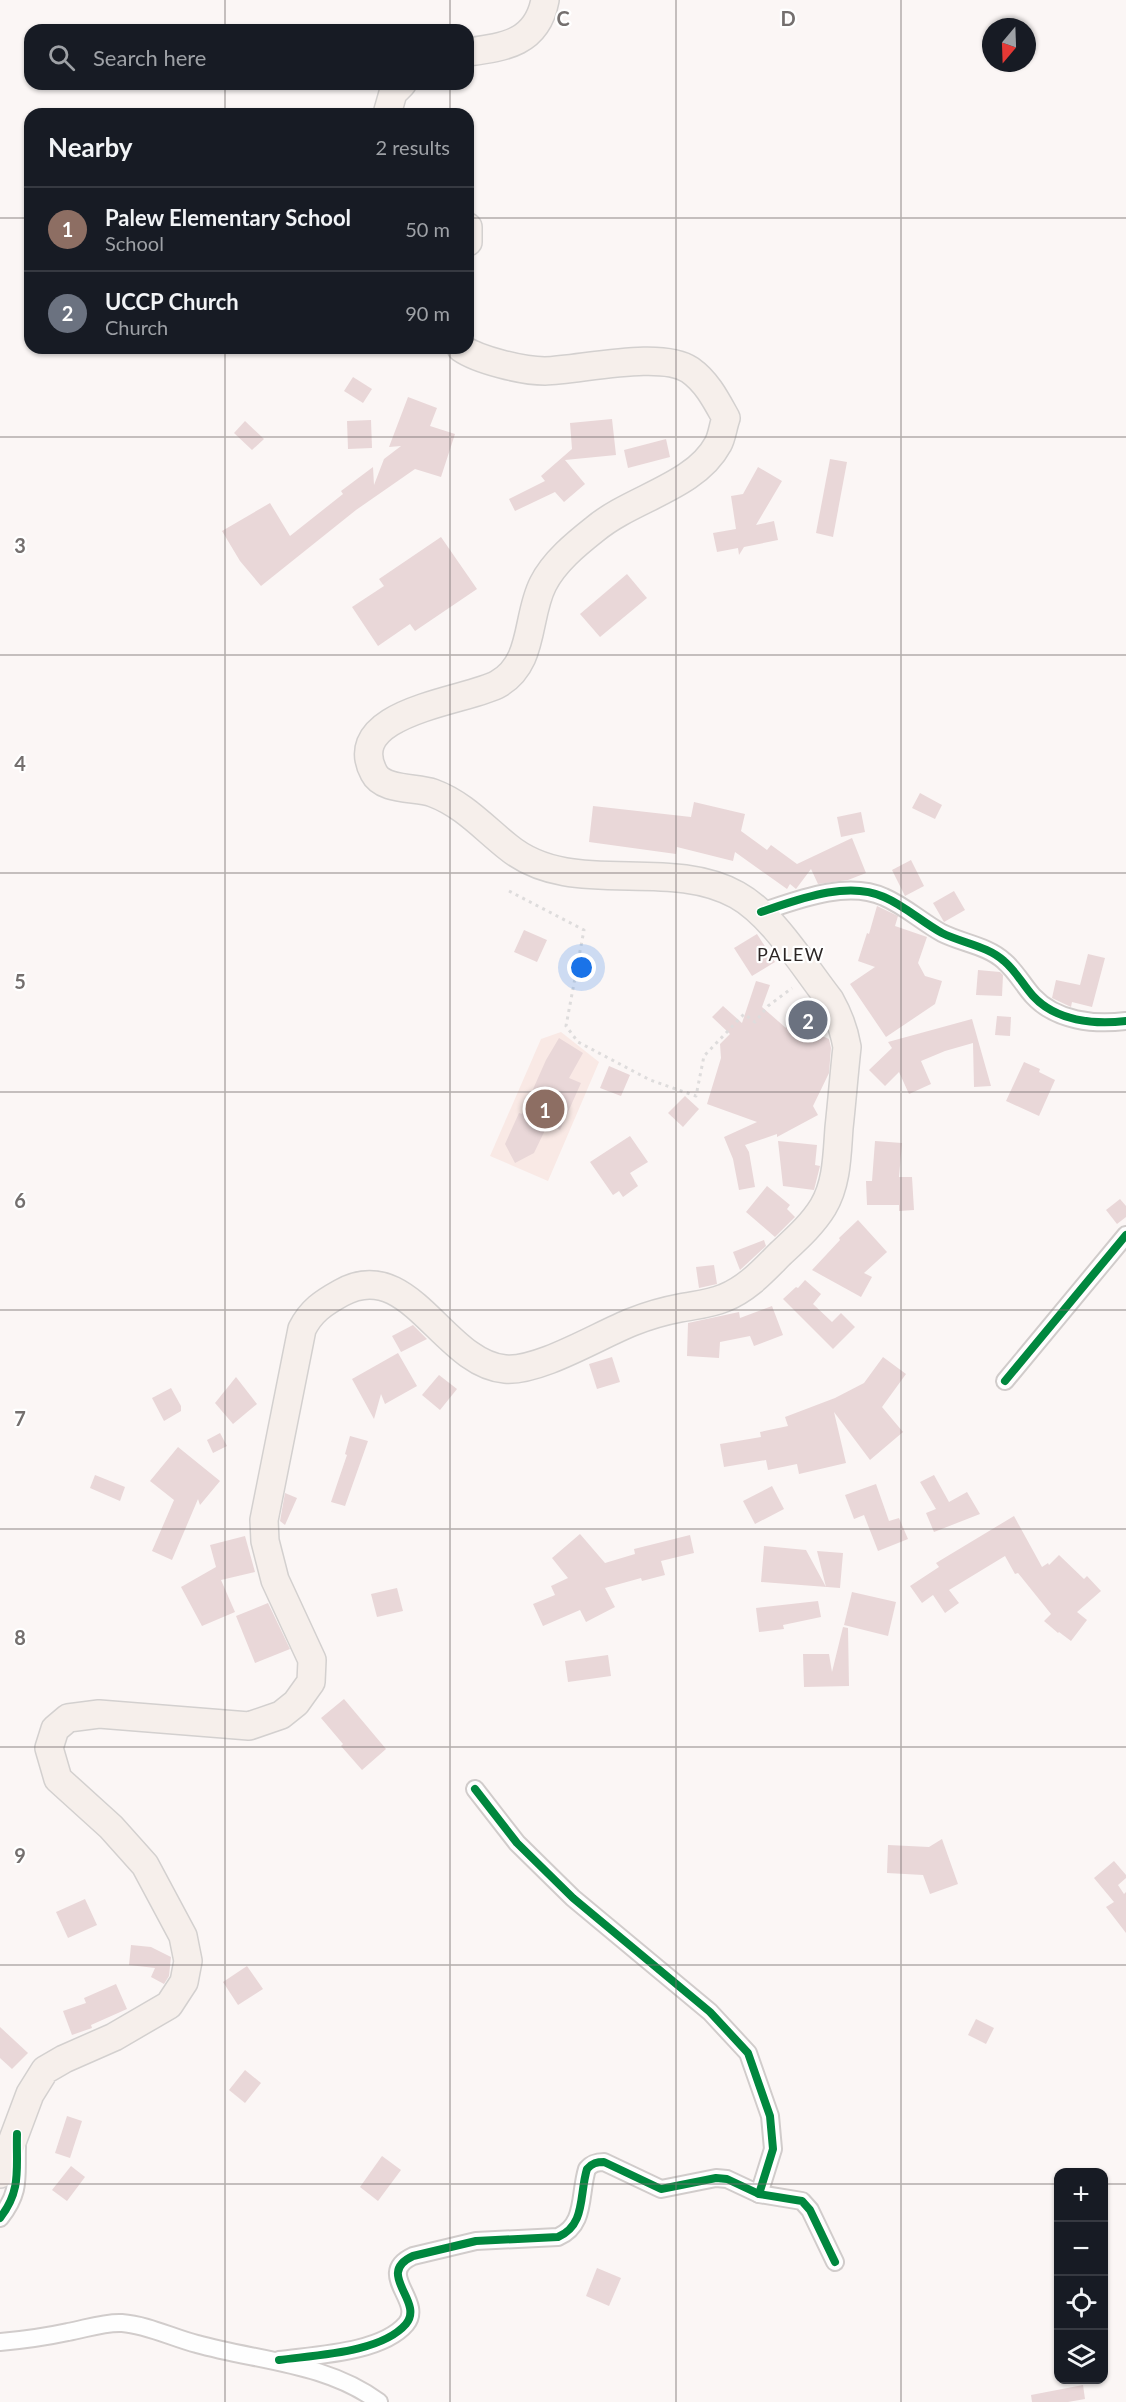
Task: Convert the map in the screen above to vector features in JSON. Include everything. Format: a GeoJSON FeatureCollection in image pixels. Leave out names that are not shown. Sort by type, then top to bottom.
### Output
{"type":"FeatureCollection","features":[{"type":"Feature","properties":{"kind":"main road"},"geometry":{"type":"LineString","coordinates":[[474,51],[504,47],[530,32],[542,18],[546,0]]}},
{"type":"Feature","properties":{"kind":"main road"},"geometry":{"type":"LineString","coordinates":[[389,108],[396,90]]}},
{"type":"Feature","properties":{"kind":"main road"},"geometry":{"type":"LineString","coordinates":[[0,2174],[30,2094],[45,2070],[114,2037],[169,2005],[184,1982],[188,1961],[183,1936],[145,1865],[111,1827],[58,1779],[49,1748],[55,1730],[68,1718],[99,1714],[249,1726],[281,1715],[296,1703],[311,1682],[312,1660],[274,1580],[265,1540],[264,1520],[302,1329],[308,1317],[320,1305],[354,1286],[378,1284],[412,1302],[436,1326],[478,1360],[506,1369],[532,1365],[633,1321],[678,1308],[721,1300],[736,1293],[753,1281],[810,1225],[824,1206],[834,1177],[847,1047],[845,1032],[834,1008],[761,912],[735,894],[711,885],[678,878],[566,872],[540,867],[522,859],[479,821],[459,807],[433,793],[388,783],[374,775],[369,760],[369,748],[377,734],[395,720],[421,707],[496,686],[515,671],[526,648],[543,584],[565,554],[596,527],[625,508],[682,480],[704,464],[719,443],[726,418],[710,389],[689,370],[669,363],[643,361],[542,371],[519,369],[474,354]]}},
{"type":"Feature","properties":{"kind":"street"},"geometry":{"type":"LineString","coordinates":[[761,912],[816,894],[869,892],[902,906],[924,923],[945,934],[991,952],[1004,960],[1034,997],[1060,1015],[1086,1021],[1110,1023],[1126,1021]]}},
{"type":"Feature","properties":{"kind":"street"},"geometry":{"type":"LineString","coordinates":[[1005,1380],[1126,1234]]}},
{"type":"Feature","properties":{"kind":"street"},"geometry":{"type":"LineString","coordinates":[[475,1789],[517,1843],[573,1898],[710,2012],[748,2054],[770,2116],[773,2149],[759,2194]]}},
{"type":"Feature","properties":{"kind":"street"},"geometry":{"type":"LineString","coordinates":[[0,2218],[15,2194],[16,2134]]}},
{"type":"Feature","properties":{"kind":"street"},"geometry":{"type":"LineString","coordinates":[[279,2360],[366,2346],[378,2343],[398,2331],[407,2323],[411,2311],[398,2279],[398,2270],[404,2260],[413,2256],[476,2241],[558,2237],[566,2234],[575,2224],[586,2175],[590,2165],[594,2163],[604,2162],[661,2189],[716,2178],[727,2180],[759,2194],[795,2199],[807,2205],[835,2262]]}},
{"type":"Feature","properties":{"kind":"street"},"geometry":{"type":"LineString","coordinates":[[0,2342],[34,2339],[121,2323],[197,2344],[279,2360],[342,2381],[369,2394],[379,2402]]}},
{"type":"Feature","properties":{"kind":"path"},"geometry":{"type":"LineString","coordinates":[[509,891],[584,930],[569,999],[566,1026],[578,1042],[650,1080],[696,1096],[704,1056],[744,1014],[755,1022],[768,1006],[793,987]]}},
{"type":"Feature","properties":{"kind":"shaded area"},"geometry":{"type":"Polygon","coordinates":[[[561,1032],[599,1062],[548,1181],[490,1156],[541,1039],[561,1032]]]}},
{"type":"Feature","properties":{"kind":"building"},"geometry":{"type":"Polygon","coordinates":[[[353,377],[372,389],[363,403],[344,391],[353,377]]]}},
{"type":"Feature","properties":{"kind":"building"},"geometry":{"type":"Polygon","coordinates":[[[408,397],[437,408],[430,426],[455,434],[441,477],[415,469],[356,510],[261,586],[240,561],[222,531],[270,503],[290,536],[343,494],[341,491],[373,467],[374,485],[384,459],[401,446],[389,447],[408,397]]]}},
{"type":"Feature","properties":{"kind":"building"},"geometry":{"type":"Polygon","coordinates":[[[612,419],[616,455],[565,460],[585,484],[564,502],[555,492],[515,511],[509,499],[545,481],[541,476],[572,449],[570,423],[612,419]]]}},
{"type":"Feature","properties":{"kind":"building"},"geometry":{"type":"Polygon","coordinates":[[[371,420],[372,448],[348,449],[347,421],[371,420]]]}},
{"type":"Feature","properties":{"kind":"building"},"geometry":{"type":"Polygon","coordinates":[[[245,421],[264,439],[252,450],[234,433],[245,421]]]}},
{"type":"Feature","properties":{"kind":"building"},"geometry":{"type":"Polygon","coordinates":[[[666,439],[670,457],[628,468],[624,450],[666,439]]]}},
{"type":"Feature","properties":{"kind":"building"},"geometry":{"type":"Polygon","coordinates":[[[830,459],[847,462],[833,537],[816,533],[830,459]]]}},
{"type":"Feature","properties":{"kind":"building"},"geometry":{"type":"Polygon","coordinates":[[[758,467],[782,481],[756,525],[774,521],[778,540],[744,547],[739,555],[738,548],[717,552],[713,533],[736,529],[731,496],[743,494],[758,467]]]}},
{"type":"Feature","properties":{"kind":"building"},"geometry":{"type":"Polygon","coordinates":[[[441,537],[477,589],[415,631],[410,624],[378,646],[352,607],[384,586],[379,579],[441,537]]]}},
{"type":"Feature","properties":{"kind":"building"},"geometry":{"type":"Polygon","coordinates":[[[627,574],[647,598],[600,637],[580,614],[627,574]]]}},
{"type":"Feature","properties":{"kind":"building"},"geometry":{"type":"Polygon","coordinates":[[[920,793],[942,805],[935,819],[912,808],[920,793]]]}},
{"type":"Feature","properties":{"kind":"building"},"geometry":{"type":"Polygon","coordinates":[[[694,802],[745,814],[741,831],[767,850],[771,845],[797,864],[852,838],[866,873],[848,880],[818,884],[811,869],[796,889],[790,884],[787,889],[735,852],[733,861],[677,847],[676,854],[589,842],[593,806],[691,817],[694,802]]]}},
{"type":"Feature","properties":{"kind":"building"},"geometry":{"type":"Polygon","coordinates":[[[861,812],[865,832],[841,837],[837,817],[861,812]]]}},
{"type":"Feature","properties":{"kind":"building"},"geometry":{"type":"Polygon","coordinates":[[[911,860],[924,886],[905,896],[892,870],[911,860]]]}},
{"type":"Feature","properties":{"kind":"building"},"geometry":{"type":"Polygon","coordinates":[[[954,891],[965,910],[944,922],[933,903],[954,891]]]}},
{"type":"Feature","properties":{"kind":"building"},"geometry":{"type":"Polygon","coordinates":[[[877,906],[898,916],[895,926],[927,937],[918,963],[925,976],[942,981],[935,1004],[886,1037],[850,984],[875,967],[858,961],[877,906]]]}},
{"type":"Feature","properties":{"kind":"building"},"geometry":{"type":"Polygon","coordinates":[[[524,930],[547,940],[537,962],[514,952],[524,930]]]}},
{"type":"Feature","properties":{"kind":"building"},"geometry":{"type":"Polygon","coordinates":[[[757,934],[775,962],[752,976],[734,948],[757,934]]]}},
{"type":"Feature","properties":{"kind":"building"},"geometry":{"type":"Polygon","coordinates":[[[1088,954],[1105,958],[1092,1007],[1072,1002],[1071,1007],[1052,998],[1056,980],[1080,985],[1088,954]]]}},
{"type":"Feature","properties":{"kind":"building"},"geometry":{"type":"Polygon","coordinates":[[[978,970],[1000,972],[1003,975],[1002,996],[976,995],[978,970]]]}},
{"type":"Feature","properties":{"kind":"building"},"geometry":{"type":"Polygon","coordinates":[[[756,981],[770,985],[762,1007],[786,1028],[805,1007],[822,1021],[813,1032],[829,1039],[831,1048],[829,1073],[813,1106],[818,1115],[777,1137],[777,1134],[745,1145],[749,1152],[755,1187],[739,1190],[733,1159],[724,1137],[757,1122],[707,1104],[721,1058],[720,1044],[730,1034],[712,1017],[723,1006],[742,1023],[756,981]]]}},
{"type":"Feature","properties":{"kind":"building"},"geometry":{"type":"Polygon","coordinates":[[[997,1016],[1011,1017],[1010,1036],[995,1035],[997,1016]]]}},
{"type":"Feature","properties":{"kind":"building"},"geometry":{"type":"Polygon","coordinates":[[[972,1019],[991,1086],[974,1087],[973,1043],[921,1061],[931,1084],[909,1094],[899,1072],[885,1086],[869,1070],[892,1048],[888,1042],[972,1019]]]}},
{"type":"Feature","properties":{"kind":"building"},"geometry":{"type":"Polygon","coordinates":[[[559,1038],[583,1053],[569,1078],[581,1083],[560,1130],[548,1124],[534,1153],[515,1163],[505,1144],[559,1038]]]}},
{"type":"Feature","properties":{"kind":"building"},"geometry":{"type":"Polygon","coordinates":[[[1024,1062],[1040,1069],[1039,1072],[1055,1080],[1039,1116],[1006,1101],[1024,1062]]]}},
{"type":"Feature","properties":{"kind":"building"},"geometry":{"type":"Polygon","coordinates":[[[609,1066],[630,1075],[621,1096],[600,1088],[609,1066]]]}},
{"type":"Feature","properties":{"kind":"building"},"geometry":{"type":"Polygon","coordinates":[[[685,1096],[699,1109],[683,1127],[668,1113],[685,1096]]]}},
{"type":"Feature","properties":{"kind":"building"},"geometry":{"type":"Polygon","coordinates":[[[630,1136],[648,1162],[630,1173],[638,1186],[623,1197],[619,1191],[613,1195],[590,1162],[630,1136]]]}},
{"type":"Feature","properties":{"kind":"building"},"geometry":{"type":"Polygon","coordinates":[[[778,1141],[817,1145],[815,1165],[820,1166],[814,1190],[783,1186],[778,1141]]]}},
{"type":"Feature","properties":{"kind":"building"},"geometry":{"type":"Polygon","coordinates":[[[875,1141],[902,1143],[899,1177],[912,1177],[914,1210],[899,1211],[899,1205],[867,1205],[866,1181],[872,1181],[875,1141]]]}},
{"type":"Feature","properties":{"kind":"building"},"geometry":{"type":"Polygon","coordinates":[[[767,1186],[790,1205],[787,1209],[795,1217],[775,1237],[746,1212],[767,1186]]]}},
{"type":"Feature","properties":{"kind":"building"},"geometry":{"type":"Polygon","coordinates":[[[1120,1199],[1126,1206],[1126,1217],[1117,1224],[1106,1210],[1120,1199]]]}},
{"type":"Feature","properties":{"kind":"building"},"geometry":{"type":"Polygon","coordinates":[[[858,1220],[887,1252],[864,1273],[872,1277],[861,1297],[812,1270],[858,1220]]]}},
{"type":"Feature","properties":{"kind":"building"},"geometry":{"type":"Polygon","coordinates":[[[764,1240],[766,1246],[740,1270],[733,1252],[764,1240]]]}},
{"type":"Feature","properties":{"kind":"building"},"geometry":{"type":"Polygon","coordinates":[[[714,1265],[717,1284],[699,1288],[696,1267],[714,1265]]]}},
{"type":"Feature","properties":{"kind":"building"},"geometry":{"type":"Polygon","coordinates":[[[805,1280],[821,1294],[813,1304],[832,1322],[841,1313],[855,1327],[833,1349],[783,1299],[805,1280]]]}},
{"type":"Feature","properties":{"kind":"building"},"geometry":{"type":"Polygon","coordinates":[[[772,1306],[783,1335],[754,1346],[750,1336],[720,1342],[719,1358],[687,1356],[688,1323],[739,1312],[740,1318],[772,1306]]]}},
{"type":"Feature","properties":{"kind":"building"},"geometry":{"type":"Polygon","coordinates":[[[413,1325],[427,1339],[401,1352],[392,1336],[413,1325]]]}},
{"type":"Feature","properties":{"kind":"building"},"geometry":{"type":"Polygon","coordinates":[[[398,1353],[417,1386],[385,1404],[381,1394],[374,1419],[352,1379],[398,1353]]]}},
{"type":"Feature","properties":{"kind":"building"},"geometry":{"type":"Polygon","coordinates":[[[612,1357],[620,1382],[597,1389],[589,1364],[612,1357]]]}},
{"type":"Feature","properties":{"kind":"building"},"geometry":{"type":"Polygon","coordinates":[[[883,1357],[906,1374],[882,1407],[903,1432],[870,1460],[834,1412],[846,1463],[799,1474],[797,1464],[768,1470],[766,1460],[724,1467],[720,1444],[761,1437],[760,1432],[788,1426],[785,1417],[835,1398],[864,1383],[883,1357]]]}},
{"type":"Feature","properties":{"kind":"building"},"geometry":{"type":"Polygon","coordinates":[[[439,1375],[457,1389],[440,1410],[422,1395],[439,1375]]]}},
{"type":"Feature","properties":{"kind":"building"},"geometry":{"type":"Polygon","coordinates":[[[236,1377],[257,1404],[233,1424],[215,1403],[236,1377]]]}},
{"type":"Feature","properties":{"kind":"building"},"geometry":{"type":"Polygon","coordinates":[[[171,1388],[181,1406],[181,1411],[164,1421],[152,1398],[171,1388]]]}},
{"type":"Feature","properties":{"kind":"building"},"geometry":{"type":"Polygon","coordinates":[[[220,1433],[227,1446],[213,1453],[207,1440],[220,1433]]]}},
{"type":"Feature","properties":{"kind":"building"},"geometry":{"type":"Polygon","coordinates":[[[350,1436],[368,1441],[345,1506],[331,1502],[347,1455],[345,1454],[350,1436]]]}},
{"type":"Feature","properties":{"kind":"building"},"geometry":{"type":"Polygon","coordinates":[[[178,1447],[220,1481],[200,1505],[198,1499],[172,1560],[152,1551],[174,1500],[150,1481],[178,1447]]]}},
{"type":"Feature","properties":{"kind":"building"},"geometry":{"type":"Polygon","coordinates":[[[95,1475],[125,1487],[120,1501],[90,1488],[95,1475]]]}},
{"type":"Feature","properties":{"kind":"building"},"geometry":{"type":"Polygon","coordinates":[[[934,1475],[949,1502],[967,1492],[980,1514],[934,1532],[926,1513],[936,1509],[920,1482],[934,1475]]]}},
{"type":"Feature","properties":{"kind":"building"},"geometry":{"type":"Polygon","coordinates":[[[876,1484],[889,1521],[899,1518],[908,1539],[878,1551],[864,1515],[854,1519],[845,1495],[876,1484]]]}},
{"type":"Feature","properties":{"kind":"building"},"geometry":{"type":"Polygon","coordinates":[[[772,1486],[784,1509],[755,1524],[743,1501],[772,1486]]]}},
{"type":"Feature","properties":{"kind":"building"},"geometry":{"type":"Polygon","coordinates":[[[285,1493],[297,1498],[285,1525],[280,1521],[285,1493]]]}},
{"type":"Feature","properties":{"kind":"building"},"geometry":{"type":"Polygon","coordinates":[[[1014,1516],[1042,1567],[1048,1563],[1049,1565],[1059,1555],[1084,1579],[1087,1576],[1101,1591],[1077,1612],[1087,1620],[1071,1641],[1044,1621],[1051,1614],[1018,1573],[1015,1574],[1005,1556],[949,1590],[959,1603],[945,1613],[933,1595],[922,1603],[910,1586],[939,1567],[936,1563],[1014,1516]]]}},
{"type":"Feature","properties":{"kind":"building"},"geometry":{"type":"Polygon","coordinates":[[[580,1534],[605,1563],[635,1554],[634,1549],[690,1535],[694,1553],[661,1561],[665,1575],[642,1581],[641,1578],[605,1588],[615,1607],[586,1622],[580,1610],[543,1626],[533,1604],[555,1595],[551,1586],[568,1578],[552,1558],[580,1534]]]}},
{"type":"Feature","properties":{"kind":"building"},"geometry":{"type":"Polygon","coordinates":[[[245,1536],[255,1572],[221,1580],[235,1612],[202,1626],[181,1587],[216,1567],[210,1545],[245,1536]]]}},
{"type":"Feature","properties":{"kind":"building"},"geometry":{"type":"Polygon","coordinates":[[[764,1546],[806,1550],[826,1587],[761,1582],[764,1546]]]}},
{"type":"Feature","properties":{"kind":"building"},"geometry":{"type":"Polygon","coordinates":[[[817,1551],[843,1553],[840,1588],[826,1587],[817,1551]]]}},
{"type":"Feature","properties":{"kind":"building"},"geometry":{"type":"Polygon","coordinates":[[[397,1588],[403,1611],[377,1617],[371,1594],[397,1588]]]}},
{"type":"Feature","properties":{"kind":"building"},"geometry":{"type":"Polygon","coordinates":[[[852,1592],[896,1602],[888,1636],[844,1625],[852,1592]]]}},
{"type":"Feature","properties":{"kind":"building"},"geometry":{"type":"Polygon","coordinates":[[[818,1601],[821,1617],[783,1625],[784,1629],[759,1632],[756,1608],[818,1601]]]}},
{"type":"Feature","properties":{"kind":"building"},"geometry":{"type":"Polygon","coordinates":[[[268,1603],[290,1649],[255,1663],[236,1616],[268,1603]]]}},
{"type":"Feature","properties":{"kind":"building"},"geometry":{"type":"Polygon","coordinates":[[[843,1627],[848,1628],[849,1686],[804,1687],[803,1654],[829,1654],[832,1672],[843,1627]]]}},
{"type":"Feature","properties":{"kind":"building"},"geometry":{"type":"Polygon","coordinates":[[[608,1655],[611,1676],[568,1682],[565,1661],[608,1655]]]}},
{"type":"Feature","properties":{"kind":"building"},"geometry":{"type":"Polygon","coordinates":[[[344,1699],[386,1749],[362,1770],[321,1718],[344,1699]]]}},
{"type":"Feature","properties":{"kind":"building"},"geometry":{"type":"Polygon","coordinates":[[[942,1839],[958,1884],[930,1894],[923,1875],[887,1873],[888,1845],[929,1847],[942,1839]]]}},
{"type":"Feature","properties":{"kind":"building"},"geometry":{"type":"Polygon","coordinates":[[[1114,1861],[1126,1875],[1126,1878],[1118,1885],[1124,1894],[1126,1892],[1126,1933],[1106,1907],[1114,1902],[1094,1878],[1114,1861]]]}},
{"type":"Feature","properties":{"kind":"building"},"geometry":{"type":"Polygon","coordinates":[[[85,1899],[97,1925],[68,1938],[56,1912],[85,1899]]]}},
{"type":"Feature","properties":{"kind":"building"},"geometry":{"type":"Polygon","coordinates":[[[131,1945],[151,1947],[171,1957],[169,1976],[164,1984],[151,1977],[155,1968],[129,1965],[131,1945]]]}},
{"type":"Feature","properties":{"kind":"building"},"geometry":{"type":"Polygon","coordinates":[[[247,1966],[263,1989],[238,2005],[223,1982],[247,1966]]]}},
{"type":"Feature","properties":{"kind":"building"},"geometry":{"type":"Polygon","coordinates":[[[116,1984],[127,2009],[91,2025],[92,2028],[72,2035],[63,2011],[86,2003],[84,1998],[116,1984]]]}},
{"type":"Feature","properties":{"kind":"building"},"geometry":{"type":"Polygon","coordinates":[[[976,2019],[994,2028],[986,2044],[968,2035],[976,2019]]]}},
{"type":"Feature","properties":{"kind":"building"},"geometry":{"type":"Polygon","coordinates":[[[0,2027],[28,2053],[12,2069],[0,2058],[0,2027]]]}},
{"type":"Feature","properties":{"kind":"building"},"geometry":{"type":"Polygon","coordinates":[[[245,2070],[261,2083],[245,2103],[229,2090],[245,2070]]]}},
{"type":"Feature","properties":{"kind":"building"},"geometry":{"type":"Polygon","coordinates":[[[67,2116],[82,2121],[70,2158],[55,2153],[67,2116]]]}},
{"type":"Feature","properties":{"kind":"building"},"geometry":{"type":"Polygon","coordinates":[[[382,2156],[401,2170],[378,2201],[360,2187],[382,2156]]]}},
{"type":"Feature","properties":{"kind":"building"},"geometry":{"type":"Polygon","coordinates":[[[71,2166],[85,2177],[67,2201],[52,2190],[71,2166]]]}},
{"type":"Feature","properties":{"kind":"building"},"geometry":{"type":"Polygon","coordinates":[[[597,2268],[621,2278],[609,2306],[586,2296],[597,2268]]]}},
{"type":"Feature","properties":{"kind":"building"},"geometry":{"type":"Polygon","coordinates":[[[1083,2385],[1085,2399],[1068,2402],[1032,2402],[1031,2395],[1083,2385]]]}},
{"type":"Feature","properties":{"kind":"cycle path"},"geometry":{"type":"LineString","coordinates":[[761,912],[790,902],[838,891],[870,892],[892,901],[942,933],[998,956],[1012,969],[1033,996],[1053,1011],[1064,1016],[1089,1021],[1126,1021]]}},
{"type":"Feature","properties":{"kind":"cycle path"},"geometry":{"type":"LineString","coordinates":[[1005,1381],[1126,1235]]}},
{"type":"Feature","properties":{"kind":"cycle path"},"geometry":{"type":"LineString","coordinates":[[475,1789],[517,1843],[573,1898],[710,2012],[748,2053],[770,2116],[773,2149],[759,2194]]}},
{"type":"Feature","properties":{"kind":"cycle path"},"geometry":{"type":"LineString","coordinates":[[0,2218],[15,2188],[17,2134]]}},
{"type":"Feature","properties":{"kind":"cycle path"},"geometry":{"type":"LineString","coordinates":[[279,2360],[347,2351],[381,2341],[395,2334],[406,2324],[410,2315],[410,2306],[398,2271],[402,2263],[413,2256],[476,2241],[558,2237],[567,2232],[573,2225],[580,2208],[587,2169],[597,2163],[604,2162],[661,2189],[716,2178],[727,2179],[759,2194],[802,2201],[810,2210],[835,2262]]}},
{"type":"Feature","properties":{"kind":"place","name":"UCCP Church"},"geometry":{"type":"Point","coordinates":[808,1020]}},
{"type":"Feature","properties":{"kind":"place","name":"Palew Elementary School"},"geometry":{"type":"Point","coordinates":[545,1109]}},
{"type":"Feature","properties":{"kind":"district","name":"PALEW"},"geometry":{"type":"Point","coordinates":[791,955]}}]}
